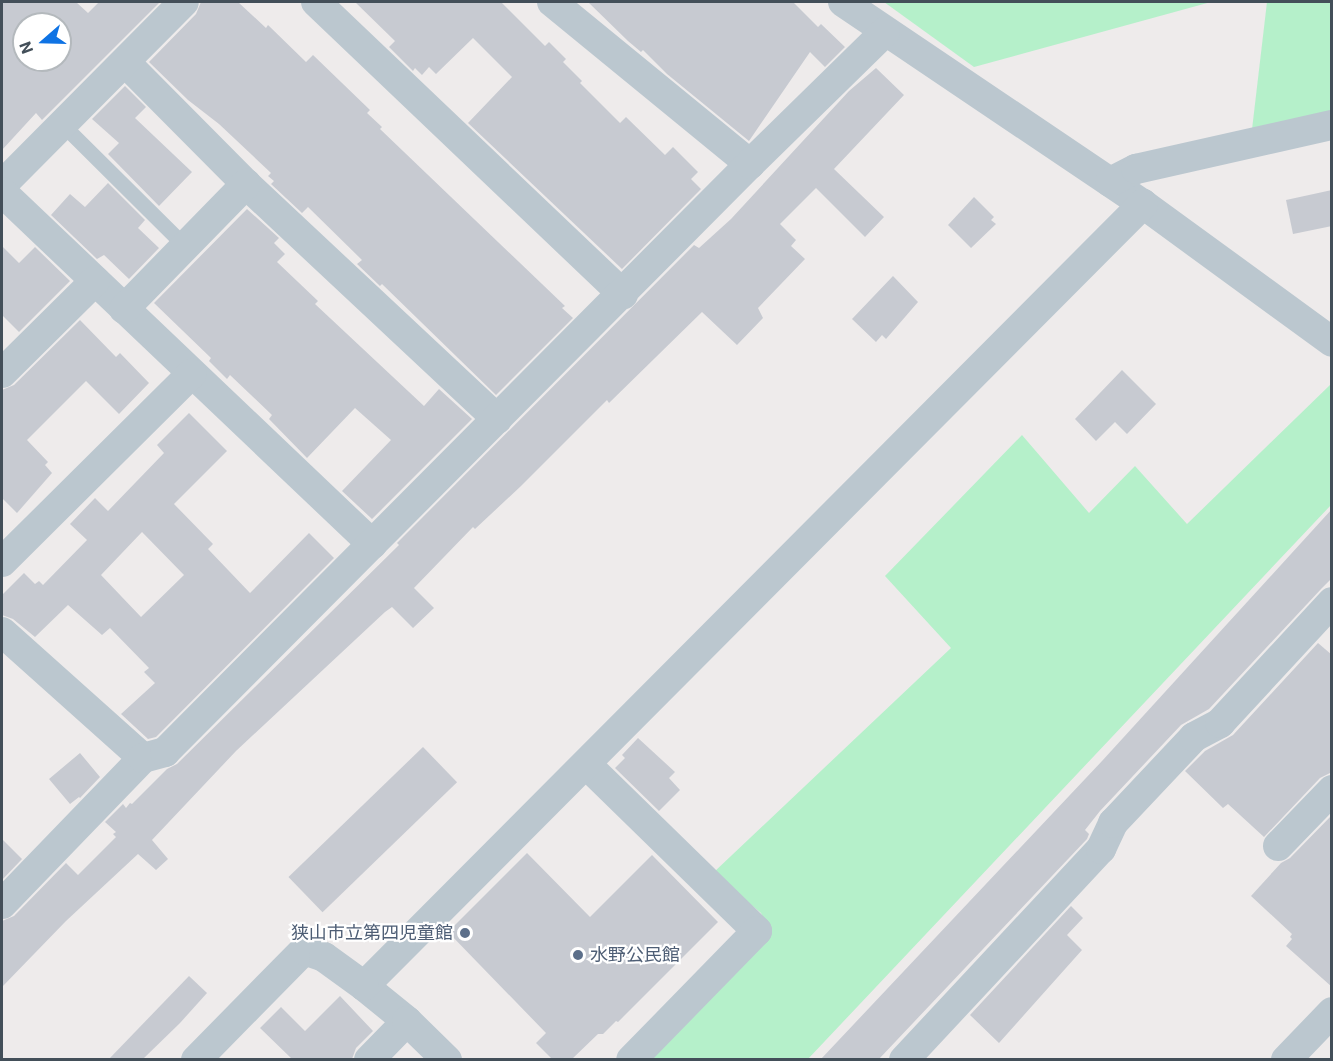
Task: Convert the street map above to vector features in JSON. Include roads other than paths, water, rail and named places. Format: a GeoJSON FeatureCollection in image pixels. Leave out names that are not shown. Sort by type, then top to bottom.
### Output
{"type":"FeatureCollection","features":[{"type":"Feature","properties":{"kind":"street"},"geometry":{"type":"LineString","coordinates":[[2,185],[184,2]]}},
{"type":"Feature","properties":{"kind":"street"},"geometry":{"type":"LineString","coordinates":[[316,2],[623,294]]}},
{"type":"Feature","properties":{"kind":"street"},"geometry":{"type":"LineString","coordinates":[[552,2],[750,164]]}},
{"type":"Feature","properties":{"kind":"street"},"geometry":{"type":"LineString","coordinates":[[843,2],[1143,204],[1332,342]]}},
{"type":"Feature","properties":{"kind":"street"},"geometry":{"type":"LineString","coordinates":[[2,904],[143,758],[165,752],[750,164],[885,32]]}},
{"type":"Feature","properties":{"kind":"street"},"geometry":{"type":"LineString","coordinates":[[125,62],[246,184],[497,419]]}},
{"type":"Feature","properties":{"kind":"street"},"geometry":{"type":"LineString","coordinates":[[1110,182],[1136,169],[1332,125]]}},
{"type":"Feature","properties":{"kind":"street"},"geometry":{"type":"LineString","coordinates":[[124,309],[246,184]]}},
{"type":"Feature","properties":{"kind":"street"},"geometry":{"type":"LineString","coordinates":[[2,192],[372,544]]}},
{"type":"Feature","properties":{"kind":"street"},"geometry":{"type":"LineString","coordinates":[[364,986],[1143,204]]}},
{"type":"Feature","properties":{"kind":"street"},"geometry":{"type":"LineString","coordinates":[[2,373],[95,281]]}},
{"type":"Feature","properties":{"kind":"street"},"geometry":{"type":"LineString","coordinates":[[2,562],[191,374]]}},
{"type":"Feature","properties":{"kind":"street"},"geometry":{"type":"LineString","coordinates":[[904,1059],[1101,849],[1113,823],[1194,737],[1220,723],[1326,618]]}},
{"type":"Feature","properties":{"kind":"street"},"geometry":{"type":"LineString","coordinates":[[2,632],[143,758]]}},
{"type":"Feature","properties":{"kind":"street"},"geometry":{"type":"LineString","coordinates":[[586,764],[757,931],[630,1059]]}},
{"type":"Feature","properties":{"kind":"street"},"geometry":{"type":"LineString","coordinates":[[1278,846],[1332,790]]}},
{"type":"Feature","properties":{"kind":"street"},"geometry":{"type":"LineString","coordinates":[[196,1059],[304,950],[324,957],[364,986],[407,1021],[447,1059]]}},
{"type":"Feature","properties":{"kind":"street"},"geometry":{"type":"LineString","coordinates":[[1286,1059],[1332,1012]]}},
{"type":"Feature","properties":{"kind":"street"},"geometry":{"type":"LineString","coordinates":[[369,1059],[407,1021]]}},
{"type":"Feature","properties":{"kind":"lane"},"geometry":{"type":"LineString","coordinates":[[62,124],[185,246]]}},
{"type":"Feature","properties":{"kind":"place","name":"狭山市立第四児童館"},"geometry":{"type":"Point","coordinates":[465,933]}},
{"type":"Feature","properties":{"kind":"place","name":"水野公民館"},"geometry":{"type":"Point","coordinates":[578,955]}}]}
